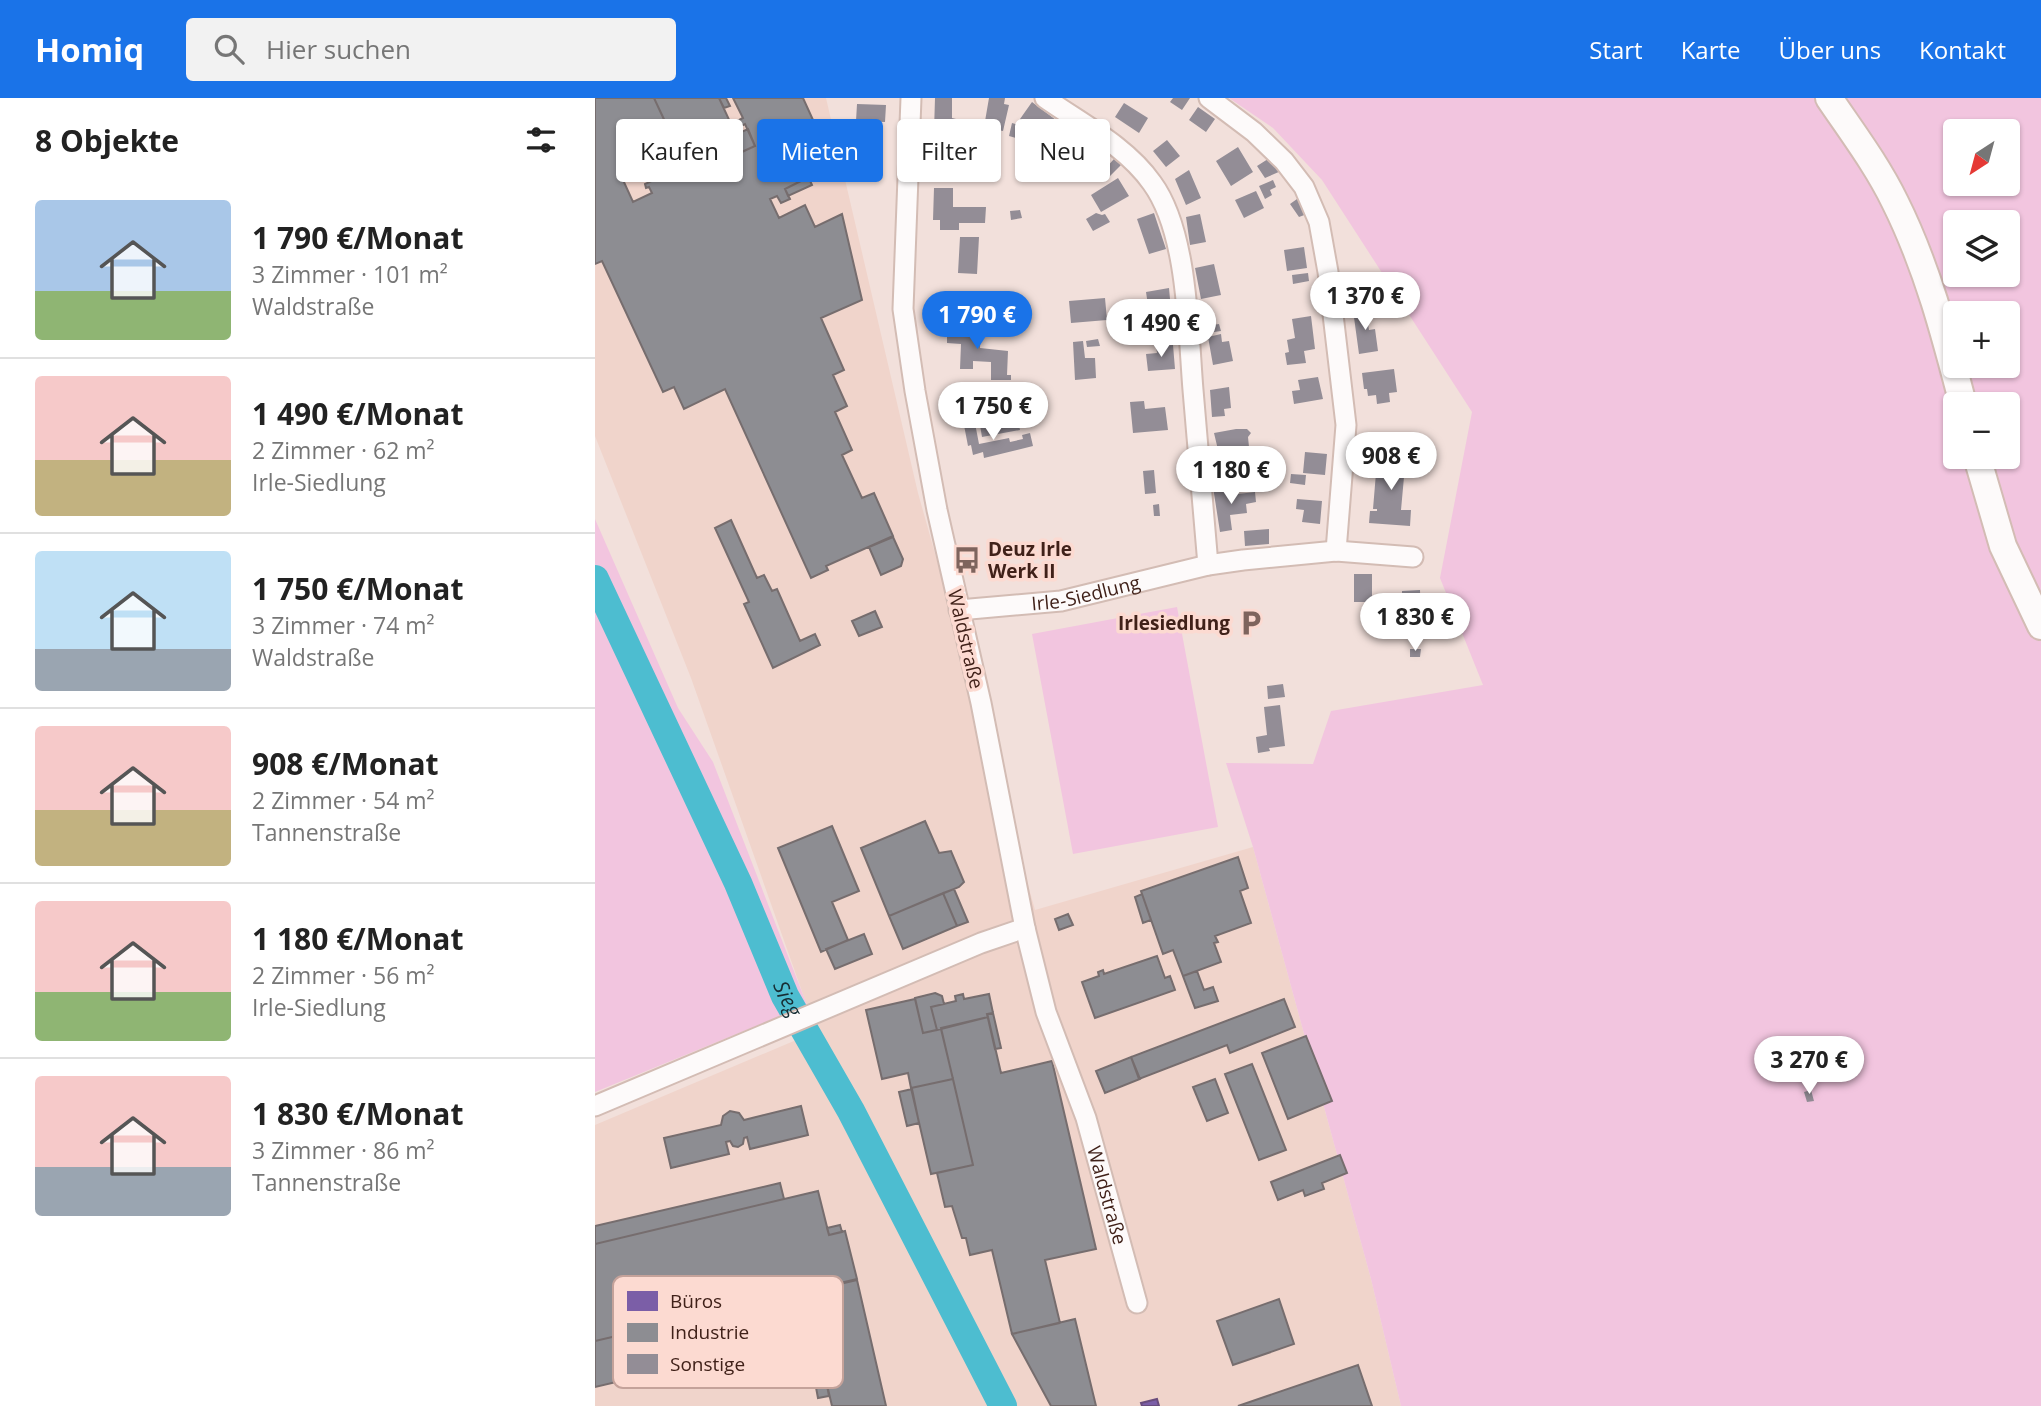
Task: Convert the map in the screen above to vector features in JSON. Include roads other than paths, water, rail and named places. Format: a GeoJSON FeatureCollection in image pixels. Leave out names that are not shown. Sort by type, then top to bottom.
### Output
{"type":"FeatureCollection","features":[{"type":"Feature","properties":{"kind":"main road"},"geometry":{"type":"LineString","coordinates":[[1829,98],[1879,173],[1911,237],[1936,302],[1960,392]]}},
{"type":"Feature","properties":{"kind":"main road"},"geometry":{"type":"LineString","coordinates":[[1981,469],[2003,546],[2041,626]]}},
{"type":"Feature","properties":{"kind":"street","name":"Waldstraße"},"geometry":{"type":"LineString","coordinates":[[911,98],[903,309],[915,391],[1025,928],[1047,1012],[1086,1118],[1137,1303]]}},
{"type":"Feature","properties":{"kind":"street"},"geometry":{"type":"LineString","coordinates":[[1045,98],[1131,157],[1154,185],[1170,217],[1180,260],[1187,321],[1208,565]]}},
{"type":"Feature","properties":{"kind":"street"},"geometry":{"type":"LineString","coordinates":[[1209,98],[1254,132],[1284,161],[1304,187],[1319,222],[1328,272],[1346,425],[1336,551]]}},
{"type":"Feature","properties":{"kind":"street","name":"Irle-Siedlung"},"geometry":{"type":"LineString","coordinates":[[960,610],[1061,601],[1208,565],[1336,551],[1413,557]]}},
{"type":"Feature","properties":{"kind":"street"},"geometry":{"type":"LineString","coordinates":[[595,1106],[981,943],[1025,928]]}},
{"type":"Feature","properties":{"kind":"waterway","name":"Sieg"},"geometry":{"type":"LineString","coordinates":[[595,579],[738,883],[785,996],[851,1111],[1003,1406]]}},
{"type":"Feature","properties":{"kind":"place","name":"Deuz Irle Werk II"},"geometry":{"type":"Point","coordinates":[967,560]}},
{"type":"Feature","properties":{"kind":"place","name":"Irlesiedlung"},"geometry":{"type":"Point","coordinates":[1251,623]}}]}
